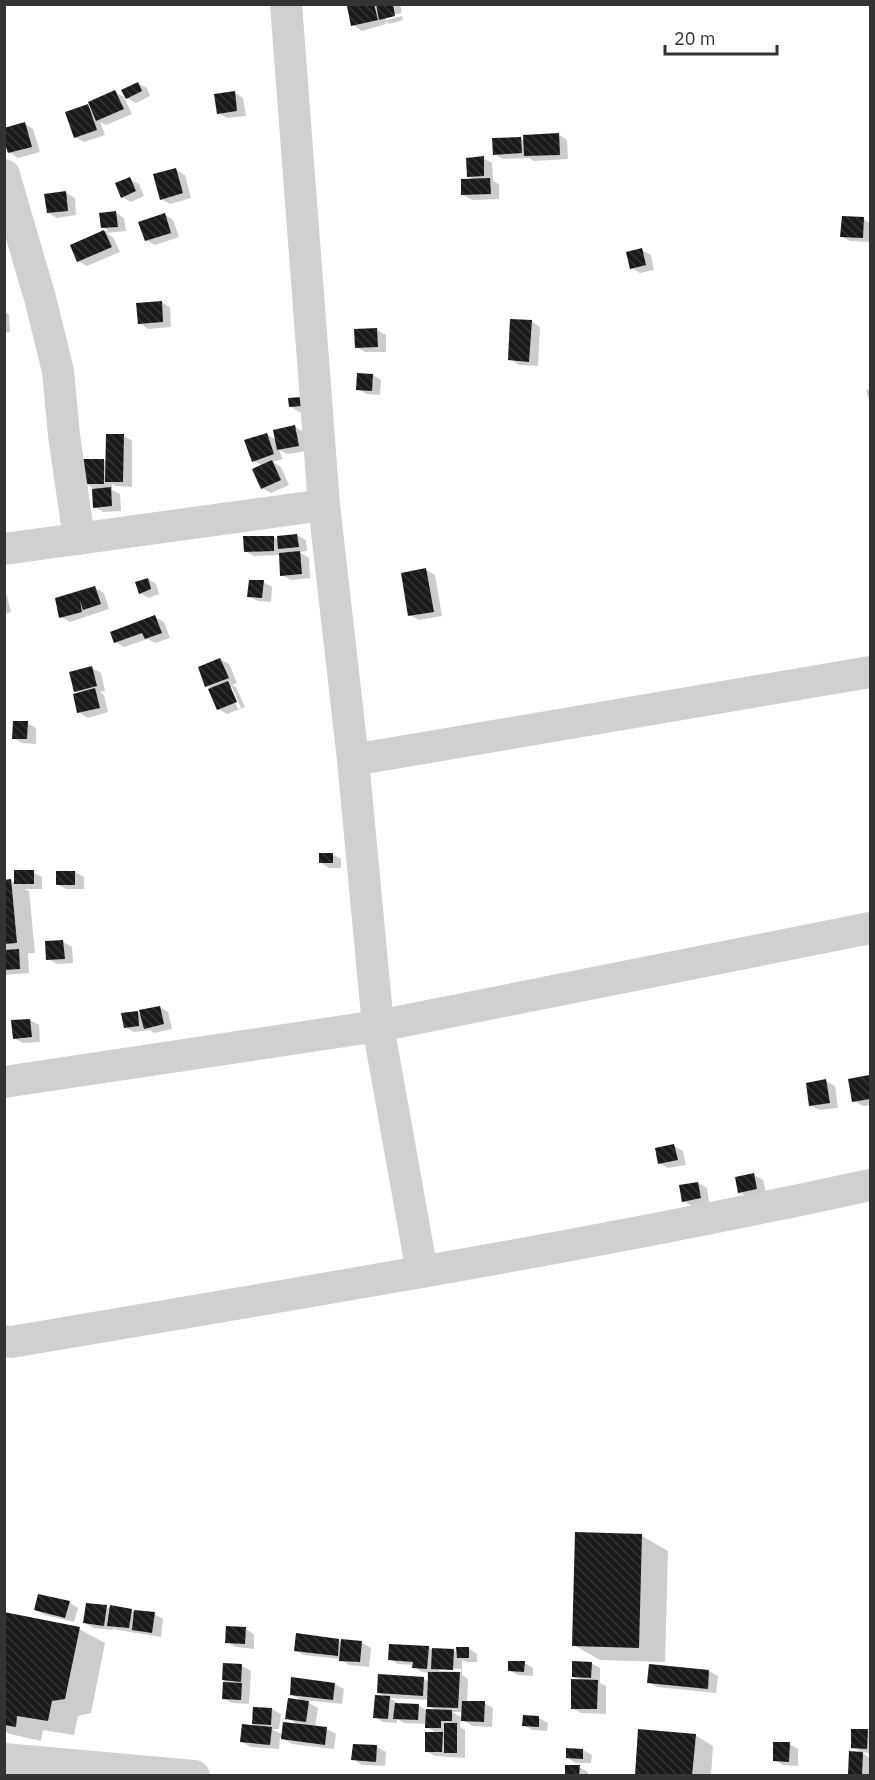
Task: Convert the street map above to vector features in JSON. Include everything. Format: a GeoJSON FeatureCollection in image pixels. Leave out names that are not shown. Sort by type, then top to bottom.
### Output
{"type":"FeatureCollection","features":[{"type":"Feature","properties":{"kind":"street"},"geometry":{"type":"LineString","coordinates":[[286,4],[324,505],[353,760],[378,1026],[422,1272]]}},
{"type":"Feature","properties":{"kind":"street"},"geometry":{"type":"LineString","coordinates":[[4,175],[40,298],[58,371],[64,435],[79,539]]}},
{"type":"Feature","properties":{"kind":"street"},"geometry":{"type":"LineString","coordinates":[[4,549],[324,505]]}},
{"type":"Feature","properties":{"kind":"street"},"geometry":{"type":"LineString","coordinates":[[353,760],[870,672]]}},
{"type":"Feature","properties":{"kind":"street"},"geometry":{"type":"LineString","coordinates":[[4,1082],[378,1026],[870,928]]}},
{"type":"Feature","properties":{"kind":"street"},"geometry":{"type":"LineString","coordinates":[[4,1341],[34,1338],[422,1272],[759,1210],[870,1185]]}},
{"type":"Feature","properties":{"kind":"street"},"geometry":{"type":"LineString","coordinates":[[4,1759],[194,1776]]}},
{"type":"Feature","properties":{"kind":"building"},"geometry":{"type":"Polygon","coordinates":[[[374,4],[378,20],[351,26],[347,6],[374,4]]]}},
{"type":"Feature","properties":{"kind":"building"},"geometry":{"type":"Polygon","coordinates":[[[376,4],[393,4],[395,16],[379,20],[376,4]]]}},
{"type":"Feature","properties":{"kind":"building"},"geometry":{"type":"Polygon","coordinates":[[[138,82],[142,91],[126,99],[121,90],[138,82]]]}},
{"type":"Feature","properties":{"kind":"building"},"geometry":{"type":"Polygon","coordinates":[[[115,90],[124,109],[96,121],[88,102],[115,90]]]}},
{"type":"Feature","properties":{"kind":"building"},"geometry":{"type":"Polygon","coordinates":[[[235,91],[237,111],[217,114],[214,94],[235,91]]]}},
{"type":"Feature","properties":{"kind":"building"},"geometry":{"type":"Polygon","coordinates":[[[88,104],[97,130],[74,138],[65,112],[88,104]]]}},
{"type":"Feature","properties":{"kind":"building"},"geometry":{"type":"Polygon","coordinates":[[[25,122],[32,147],[8,153],[4,141],[4,128],[25,122]]]}},
{"type":"Feature","properties":{"kind":"building"},"geometry":{"type":"Polygon","coordinates":[[[559,133],[560,155],[524,156],[523,135],[559,133]]]}},
{"type":"Feature","properties":{"kind":"building"},"geometry":{"type":"Polygon","coordinates":[[[521,137],[522,153],[493,155],[492,138],[521,137]]]}},
{"type":"Feature","properties":{"kind":"building"},"geometry":{"type":"Polygon","coordinates":[[[484,156],[484,176],[467,177],[466,158],[484,156]]]}},
{"type":"Feature","properties":{"kind":"building"},"geometry":{"type":"Polygon","coordinates":[[[176,168],[183,193],[160,200],[153,174],[176,168]]]}},
{"type":"Feature","properties":{"kind":"building"},"geometry":{"type":"Polygon","coordinates":[[[130,177],[136,191],[121,198],[115,183],[130,177]]]}},
{"type":"Feature","properties":{"kind":"building"},"geometry":{"type":"Polygon","coordinates":[[[490,178],[491,194],[461,195],[461,179],[490,178]]]}},
{"type":"Feature","properties":{"kind":"building"},"geometry":{"type":"Polygon","coordinates":[[[66,191],[68,211],[47,213],[44,194],[66,191]]]}},
{"type":"Feature","properties":{"kind":"building"},"geometry":{"type":"Polygon","coordinates":[[[116,211],[118,227],[101,228],[99,213],[116,211]]]}},
{"type":"Feature","properties":{"kind":"building"},"geometry":{"type":"Polygon","coordinates":[[[165,213],[171,233],[145,241],[138,222],[165,213]]]}},
{"type":"Feature","properties":{"kind":"building"},"geometry":{"type":"Polygon","coordinates":[[[842,216],[864,217],[863,238],[840,237],[842,216]]]}},
{"type":"Feature","properties":{"kind":"building"},"geometry":{"type":"Polygon","coordinates":[[[104,230],[112,247],[77,262],[70,245],[104,230]]]}},
{"type":"Feature","properties":{"kind":"building"},"geometry":{"type":"Polygon","coordinates":[[[642,248],[646,265],[630,269],[626,252],[642,248]]]}},
{"type":"Feature","properties":{"kind":"building"},"geometry":{"type":"Polygon","coordinates":[[[162,301],[163,322],[138,324],[136,303],[162,301]]]}},
{"type":"Feature","properties":{"kind":"building"},"geometry":{"type":"Polygon","coordinates":[[[510,319],[532,320],[529,362],[508,360],[510,319]]]}},
{"type":"Feature","properties":{"kind":"building"},"geometry":{"type":"Polygon","coordinates":[[[377,328],[378,347],[355,348],[354,329],[377,328]]]}},
{"type":"Feature","properties":{"kind":"building"},"geometry":{"type":"Polygon","coordinates":[[[357,373],[373,374],[372,391],[356,390],[357,373]]]}},
{"type":"Feature","properties":{"kind":"building"},"geometry":{"type":"Polygon","coordinates":[[[302,397],[302,406],[289,407],[288,398],[302,397]]]}},
{"type":"Feature","properties":{"kind":"building"},"geometry":{"type":"Polygon","coordinates":[[[295,425],[299,446],[277,450],[273,430],[295,425]]]}},
{"type":"Feature","properties":{"kind":"building"},"geometry":{"type":"Polygon","coordinates":[[[267,433],[274,454],[252,462],[244,440],[267,433]]]}},
{"type":"Feature","properties":{"kind":"building"},"geometry":{"type":"Polygon","coordinates":[[[106,434],[124,434],[123,482],[105,482],[106,434]]]}},
{"type":"Feature","properties":{"kind":"building"},"geometry":{"type":"Polygon","coordinates":[[[82,459],[104,459],[104,484],[82,484],[82,459]]]}},
{"type":"Feature","properties":{"kind":"building"},"geometry":{"type":"Polygon","coordinates":[[[272,460],[281,480],[261,489],[252,469],[272,460]]]}},
{"type":"Feature","properties":{"kind":"building"},"geometry":{"type":"Polygon","coordinates":[[[111,487],[112,506],[93,508],[92,489],[111,487]]]}},
{"type":"Feature","properties":{"kind":"building"},"geometry":{"type":"Polygon","coordinates":[[[297,534],[299,547],[278,549],[277,536],[297,534]]]}},
{"type":"Feature","properties":{"kind":"building"},"geometry":{"type":"Polygon","coordinates":[[[243,536],[274,536],[274,551],[244,552],[243,536]]]}},
{"type":"Feature","properties":{"kind":"building"},"geometry":{"type":"Polygon","coordinates":[[[300,551],[302,574],[280,576],[279,553],[300,551]]]}},
{"type":"Feature","properties":{"kind":"building"},"geometry":{"type":"Polygon","coordinates":[[[426,568],[434,612],[408,616],[401,573],[426,568]]]}},
{"type":"Feature","properties":{"kind":"building"},"geometry":{"type":"Polygon","coordinates":[[[148,578],[151,589],[139,594],[135,582],[148,578]]]}},
{"type":"Feature","properties":{"kind":"building"},"geometry":{"type":"Polygon","coordinates":[[[249,580],[264,580],[262,598],[247,597],[249,580]]]}},
{"type":"Feature","properties":{"kind":"building"},"geometry":{"type":"Polygon","coordinates":[[[95,586],[101,604],[83,610],[80,601],[82,612],[59,618],[55,598],[95,586]]]}},
{"type":"Feature","properties":{"kind":"building"},"geometry":{"type":"Polygon","coordinates":[[[155,615],[162,633],[145,639],[142,633],[114,643],[110,632],[155,615]]]}},
{"type":"Feature","properties":{"kind":"building"},"geometry":{"type":"Polygon","coordinates":[[[220,658],[229,678],[205,687],[198,667],[220,658]]]}},
{"type":"Feature","properties":{"kind":"building"},"geometry":{"type":"Polygon","coordinates":[[[92,666],[97,686],[74,692],[69,672],[92,666]]]}},
{"type":"Feature","properties":{"kind":"building"},"geometry":{"type":"Polygon","coordinates":[[[228,681],[237,702],[217,710],[208,689],[228,681]]]}},
{"type":"Feature","properties":{"kind":"building"},"geometry":{"type":"Polygon","coordinates":[[[95,688],[100,708],[77,713],[73,694],[95,688]]]}},
{"type":"Feature","properties":{"kind":"building"},"geometry":{"type":"Polygon","coordinates":[[[13,721],[28,721],[27,739],[12,739],[13,721]]]}},
{"type":"Feature","properties":{"kind":"building"},"geometry":{"type":"Polygon","coordinates":[[[319,853],[333,853],[333,863],[319,863],[319,853]]]}},
{"type":"Feature","properties":{"kind":"building"},"geometry":{"type":"Polygon","coordinates":[[[14,870],[34,870],[34,884],[14,884],[14,870]]]}},
{"type":"Feature","properties":{"kind":"building"},"geometry":{"type":"Polygon","coordinates":[[[56,871],[75,871],[75,885],[56,885],[56,871]]]}},
{"type":"Feature","properties":{"kind":"building"},"geometry":{"type":"Polygon","coordinates":[[[11,879],[17,943],[4,944],[4,880],[11,879]]]}},
{"type":"Feature","properties":{"kind":"building"},"geometry":{"type":"Polygon","coordinates":[[[63,940],[65,959],[46,960],[45,941],[63,940]]]}},
{"type":"Feature","properties":{"kind":"building"},"geometry":{"type":"Polygon","coordinates":[[[19,949],[20,969],[4,970],[4,950],[19,949]]]}},
{"type":"Feature","properties":{"kind":"building"},"geometry":{"type":"Polygon","coordinates":[[[160,1006],[164,1024],[144,1029],[139,1010],[160,1006]]]}},
{"type":"Feature","properties":{"kind":"building"},"geometry":{"type":"Polygon","coordinates":[[[138,1011],[139,1026],[124,1028],[121,1013],[138,1011]]]}},
{"type":"Feature","properties":{"kind":"building"},"geometry":{"type":"Polygon","coordinates":[[[30,1019],[32,1037],[13,1039],[11,1020],[30,1019]]]}},
{"type":"Feature","properties":{"kind":"building"},"geometry":{"type":"Polygon","coordinates":[[[869,1075],[870,1099],[852,1102],[848,1079],[869,1075]]]}},
{"type":"Feature","properties":{"kind":"building"},"geometry":{"type":"Polygon","coordinates":[[[826,1079],[830,1103],[809,1106],[806,1083],[826,1079]]]}},
{"type":"Feature","properties":{"kind":"building"},"geometry":{"type":"Polygon","coordinates":[[[674,1144],[678,1160],[658,1164],[655,1148],[674,1144]]]}},
{"type":"Feature","properties":{"kind":"building"},"geometry":{"type":"Polygon","coordinates":[[[754,1173],[757,1189],[738,1193],[735,1177],[754,1173]]]}},
{"type":"Feature","properties":{"kind":"building"},"geometry":{"type":"Polygon","coordinates":[[[698,1182],[701,1198],[682,1202],[679,1185],[698,1182]]]}},
{"type":"Feature","properties":{"kind":"building"},"geometry":{"type":"Polygon","coordinates":[[[575,1532],[642,1534],[639,1648],[572,1646],[575,1532]]]}},
{"type":"Feature","properties":{"kind":"building"},"geometry":{"type":"Polygon","coordinates":[[[38,1594],[70,1601],[65,1618],[34,1610],[38,1594]]]}},
{"type":"Feature","properties":{"kind":"building"},"geometry":{"type":"Polygon","coordinates":[[[86,1603],[107,1605],[104,1626],[83,1623],[86,1603]]]}},
{"type":"Feature","properties":{"kind":"building"},"geometry":{"type":"Polygon","coordinates":[[[110,1605],[132,1609],[129,1628],[107,1626],[110,1605]]]}},
{"type":"Feature","properties":{"kind":"building"},"geometry":{"type":"Polygon","coordinates":[[[134,1610],[155,1612],[152,1633],[132,1630],[134,1610]]]}},
{"type":"Feature","properties":{"kind":"building"},"geometry":{"type":"Polygon","coordinates":[[[4,1612],[80,1627],[65,1699],[52,1701],[48,1721],[17,1716],[16,1727],[4,1725],[4,1612]]]}},
{"type":"Feature","properties":{"kind":"building"},"geometry":{"type":"Polygon","coordinates":[[[226,1626],[246,1627],[245,1644],[225,1643],[226,1626]]]}},
{"type":"Feature","properties":{"kind":"building"},"geometry":{"type":"Polygon","coordinates":[[[296,1633],[339,1639],[338,1656],[294,1651],[296,1633]]]}},
{"type":"Feature","properties":{"kind":"building"},"geometry":{"type":"Polygon","coordinates":[[[341,1639],[362,1641],[360,1662],[339,1661],[341,1639]]]}},
{"type":"Feature","properties":{"kind":"building"},"geometry":{"type":"Polygon","coordinates":[[[389,1644],[429,1646],[427,1669],[412,1668],[413,1662],[388,1660],[389,1644]]]}},
{"type":"Feature","properties":{"kind":"building"},"geometry":{"type":"Polygon","coordinates":[[[456,1647],[469,1647],[469,1658],[457,1658],[456,1647]]]}},
{"type":"Feature","properties":{"kind":"building"},"geometry":{"type":"Polygon","coordinates":[[[432,1648],[454,1649],[453,1670],[431,1669],[432,1648]]]}},
{"type":"Feature","properties":{"kind":"building"},"geometry":{"type":"Polygon","coordinates":[[[508,1661],[525,1661],[524,1672],[508,1671],[508,1661]]]}},
{"type":"Feature","properties":{"kind":"building"},"geometry":{"type":"Polygon","coordinates":[[[572,1661],[592,1662],[591,1678],[572,1677],[572,1661]]]}},
{"type":"Feature","properties":{"kind":"building"},"geometry":{"type":"Polygon","coordinates":[[[223,1663],[242,1664],[241,1682],[222,1680],[223,1663]]]}},
{"type":"Feature","properties":{"kind":"building"},"geometry":{"type":"Polygon","coordinates":[[[649,1664],[709,1670],[708,1689],[647,1683],[649,1664]]]}},
{"type":"Feature","properties":{"kind":"building"},"geometry":{"type":"Polygon","coordinates":[[[428,1672],[460,1672],[458,1708],[427,1707],[428,1672]]]}},
{"type":"Feature","properties":{"kind":"building"},"geometry":{"type":"Polygon","coordinates":[[[378,1674],[424,1677],[423,1696],[377,1693],[378,1674]]]}},
{"type":"Feature","properties":{"kind":"building"},"geometry":{"type":"Polygon","coordinates":[[[291,1677],[335,1683],[333,1700],[290,1695],[291,1677]]]}},
{"type":"Feature","properties":{"kind":"building"},"geometry":{"type":"Polygon","coordinates":[[[571,1679],[598,1680],[597,1709],[571,1709],[571,1679]]]}},
{"type":"Feature","properties":{"kind":"building"},"geometry":{"type":"Polygon","coordinates":[[[223,1682],[242,1683],[241,1700],[222,1699],[223,1682]]]}},
{"type":"Feature","properties":{"kind":"building"},"geometry":{"type":"Polygon","coordinates":[[[375,1695],[390,1696],[388,1719],[373,1718],[375,1695]]]}},
{"type":"Feature","properties":{"kind":"building"},"geometry":{"type":"Polygon","coordinates":[[[288,1698],[309,1701],[306,1722],[285,1719],[288,1698]]]}},
{"type":"Feature","properties":{"kind":"building"},"geometry":{"type":"Polygon","coordinates":[[[462,1701],[485,1701],[484,1722],[461,1721],[462,1701]]]}},
{"type":"Feature","properties":{"kind":"building"},"geometry":{"type":"Polygon","coordinates":[[[395,1703],[419,1704],[418,1720],[393,1719],[395,1703]]]}},
{"type":"Feature","properties":{"kind":"building"},"geometry":{"type":"Polygon","coordinates":[[[253,1707],[272,1708],[271,1725],[252,1724],[253,1707]]]}},
{"type":"Feature","properties":{"kind":"building"},"geometry":{"type":"Polygon","coordinates":[[[426,1709],[452,1710],[452,1721],[441,1721],[441,1728],[425,1728],[426,1709]]]}},
{"type":"Feature","properties":{"kind":"building"},"geometry":{"type":"Polygon","coordinates":[[[523,1715],[539,1716],[539,1727],[522,1726],[523,1715]]]}},
{"type":"Feature","properties":{"kind":"building"},"geometry":{"type":"Polygon","coordinates":[[[283,1722],[327,1727],[325,1745],[281,1739],[283,1722]]]}},
{"type":"Feature","properties":{"kind":"building"},"geometry":{"type":"Polygon","coordinates":[[[444,1723],[457,1723],[457,1753],[444,1753],[444,1723]]]}},
{"type":"Feature","properties":{"kind":"building"},"geometry":{"type":"Polygon","coordinates":[[[242,1724],[272,1727],[270,1745],[240,1742],[242,1724]]]}},
{"type":"Feature","properties":{"kind":"building"},"geometry":{"type":"Polygon","coordinates":[[[638,1729],[696,1734],[692,1776],[635,1776],[638,1729]]]}},
{"type":"Feature","properties":{"kind":"building"},"geometry":{"type":"Polygon","coordinates":[[[851,1729],[868,1729],[867,1749],[851,1748],[851,1729]]]}},
{"type":"Feature","properties":{"kind":"building"},"geometry":{"type":"Polygon","coordinates":[[[425,1732],[443,1732],[442,1752],[425,1752],[425,1732]]]}},
{"type":"Feature","properties":{"kind":"building"},"geometry":{"type":"Polygon","coordinates":[[[773,1742],[790,1742],[789,1762],[773,1761],[773,1742]]]}},
{"type":"Feature","properties":{"kind":"building"},"geometry":{"type":"Polygon","coordinates":[[[353,1744],[377,1745],[376,1762],[351,1760],[353,1744]]]}},
{"type":"Feature","properties":{"kind":"building"},"geometry":{"type":"Polygon","coordinates":[[[566,1748],[583,1749],[583,1759],[566,1758],[566,1748]]]}},
{"type":"Feature","properties":{"kind":"building"},"geometry":{"type":"Polygon","coordinates":[[[849,1751],[863,1752],[862,1775],[848,1774],[849,1751]]]}},
{"type":"Feature","properties":{"kind":"building"},"geometry":{"type":"Polygon","coordinates":[[[565,1765],[580,1765],[579,1776],[565,1776],[565,1765]]]}}]}
